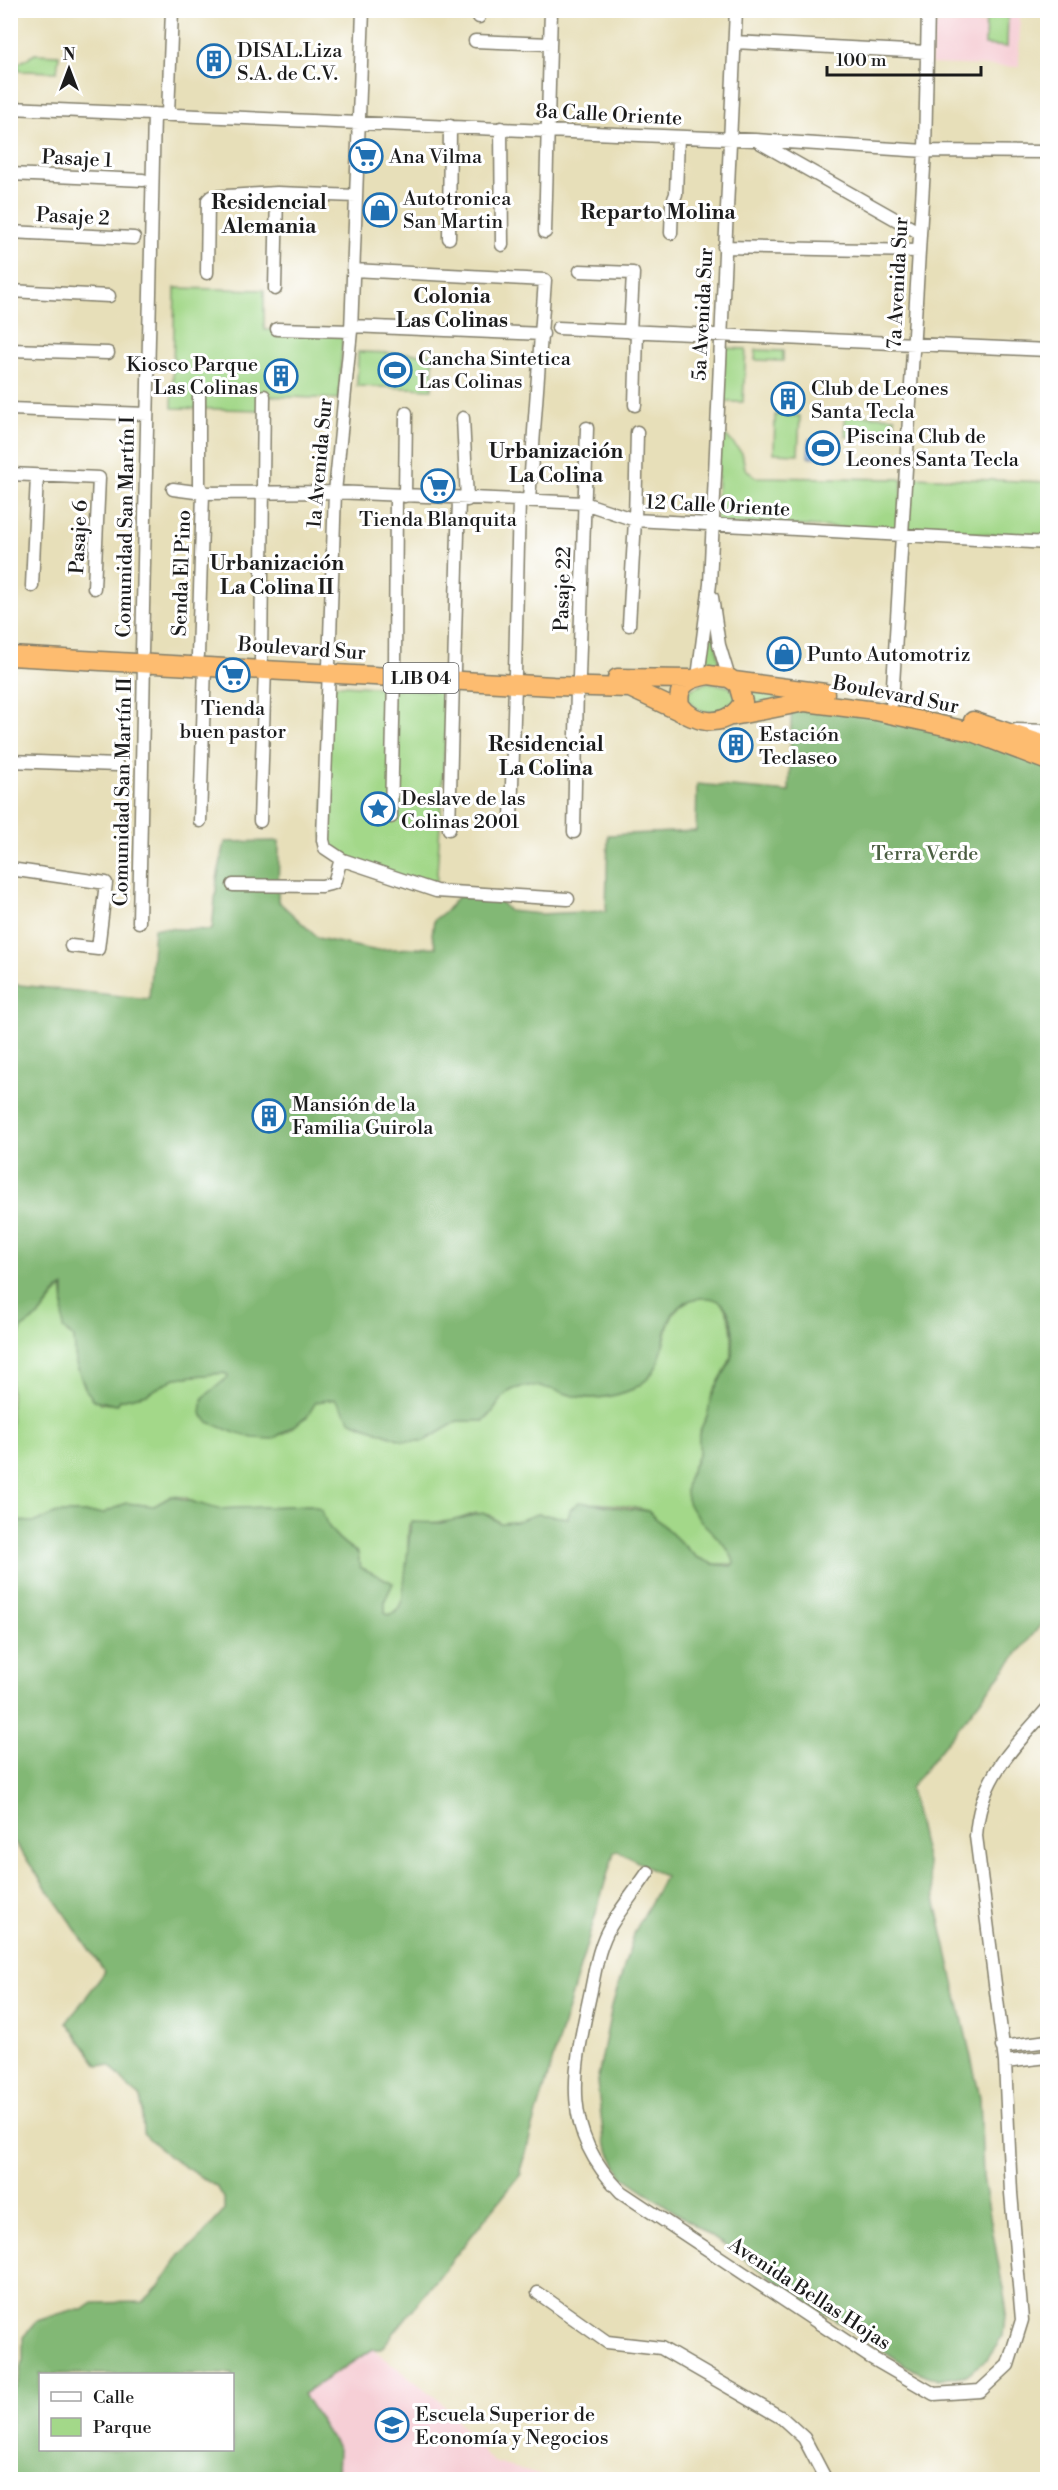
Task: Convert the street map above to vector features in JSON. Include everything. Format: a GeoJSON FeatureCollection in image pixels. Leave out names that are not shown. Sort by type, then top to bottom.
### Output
{"type":"FeatureCollection","features":[{"type":"Feature","properties":{"kind":"highway","name":"Boulevard Sur"},"geometry":{"type":"LineString","coordinates":[[10,644],[143,657]]}},
{"type":"Feature","properties":{"kind":"highway","name":"Boulevard Sur"},"geometry":{"type":"LineString","coordinates":[[10,656],[143,657],[578,682],[630,688],[692,717]]}},
{"type":"Feature","properties":{"kind":"highway","name":"LIB 04"},"geometry":{"type":"LineString","coordinates":[[694,678],[709,675],[731,679]]}},
{"type":"Feature","properties":{"kind":"highway","name":"Boulevard Sur"},"geometry":{"type":"LineString","coordinates":[[578,682],[694,678]]}},
{"type":"Feature","properties":{"kind":"highway"},"geometry":{"type":"LineString","coordinates":[[692,717],[684,711],[679,698],[684,683],[694,678]]}},
{"type":"Feature","properties":{"kind":"highway","name":"Boulevard Sur"},"geometry":{"type":"LineString","coordinates":[[731,679],[892,702],[1005,730],[1047,746]]}},
{"type":"Feature","properties":{"kind":"highway"},"geometry":{"type":"LineString","coordinates":[[731,679],[741,690],[743,702],[733,716]]}},
{"type":"Feature","properties":{"kind":"highway","name":"Boulevard Sur"},"geometry":{"type":"LineString","coordinates":[[733,716],[805,702],[876,711],[972,732],[1047,761]]}},
{"type":"Feature","properties":{"kind":"highway","name":"LIB 04"},"geometry":{"type":"LineString","coordinates":[[692,717],[714,721],[733,716]]}},
{"type":"Feature","properties":{"kind":"street"},"geometry":{"type":"LineString","coordinates":[[168,114],[172,10]]}},
{"type":"Feature","properties":{"kind":"street","name":"1a Avenida Sur"},"geometry":{"type":"LineString","coordinates":[[341,859],[325,848],[323,840],[335,492],[351,329],[363,10]]}},
{"type":"Feature","properties":{"kind":"street"},"geometry":{"type":"LineString","coordinates":[[545,232],[551,10]]}},
{"type":"Feature","properties":{"kind":"street","name":"5a Avenida Sur"},"geometry":{"type":"LineString","coordinates":[[694,678],[710,584],[736,10]]}},
{"type":"Feature","properties":{"kind":"street","name":"7a Avenida Sur"},"geometry":{"type":"LineString","coordinates":[[892,702],[925,151],[928,10]]}},
{"type":"Feature","properties":{"kind":"street"},"geometry":{"type":"LineString","coordinates":[[475,41],[550,44]]}},
{"type":"Feature","properties":{"kind":"street"},"geometry":{"type":"LineString","coordinates":[[735,42],[926,52]]}},
{"type":"Feature","properties":{"kind":"street","name":"8a Calle Oriente"},"geometry":{"type":"LineString","coordinates":[[10,108],[548,130],[925,151],[1047,152]]}},
{"type":"Feature","properties":{"kind":"street","name":"Comunidad San Martín I"},"geometry":{"type":"LineString","coordinates":[[143,657],[154,114]]}},
{"type":"Feature","properties":{"kind":"street"},"geometry":{"type":"LineString","coordinates":[[449,238],[450,126]]}},
{"type":"Feature","properties":{"kind":"street"},"geometry":{"type":"LineString","coordinates":[[501,128],[502,245]]}},
{"type":"Feature","properties":{"kind":"street"},"geometry":{"type":"LineString","coordinates":[[671,233],[672,204],[676,194],[678,137]]}},
{"type":"Feature","properties":{"kind":"street"},"geometry":{"type":"LineString","coordinates":[[755,140],[920,233]]}},
{"type":"Feature","properties":{"kind":"street","name":"Pasaje 1"},"geometry":{"type":"LineString","coordinates":[[10,174],[142,180]]}},
{"type":"Feature","properties":{"kind":"street"},"geometry":{"type":"LineString","coordinates":[[207,273],[208,200],[217,195],[277,193],[356,196]]}},
{"type":"Feature","properties":{"kind":"street"},"geometry":{"type":"LineString","coordinates":[[275,289],[277,193]]}},
{"type":"Feature","properties":{"kind":"street","name":"Pasaje 2"},"geometry":{"type":"LineString","coordinates":[[10,232],[134,238]]}},
{"type":"Feature","properties":{"kind":"street"},"geometry":{"type":"LineString","coordinates":[[724,247],[919,251]]}},
{"type":"Feature","properties":{"kind":"street"},"geometry":{"type":"LineString","coordinates":[[353,270],[545,280],[543,334],[524,500],[511,819]]}},
{"type":"Feature","properties":{"kind":"street"},"geometry":{"type":"LineString","coordinates":[[580,271],[633,273],[636,405]]}},
{"type":"Feature","properties":{"kind":"street"},"geometry":{"type":"LineString","coordinates":[[10,291],[109,296]]}},
{"type":"Feature","properties":{"kind":"street"},"geometry":{"type":"LineString","coordinates":[[558,328],[1047,350]]}},
{"type":"Feature","properties":{"kind":"street"},"geometry":{"type":"LineString","coordinates":[[277,329],[543,334]]}},
{"type":"Feature","properties":{"kind":"street"},"geometry":{"type":"LineString","coordinates":[[10,350],[108,353]]}},
{"type":"Feature","properties":{"kind":"street","name":"Senda El Pino"},"geometry":{"type":"LineString","coordinates":[[200,388],[199,485],[203,493],[200,821]]}},
{"type":"Feature","properties":{"kind":"street"},"geometry":{"type":"LineString","coordinates":[[260,821],[263,664],[261,493],[264,396]]}},
{"type":"Feature","properties":{"kind":"street"},"geometry":{"type":"LineString","coordinates":[[10,409],[147,414]]}},
{"type":"Feature","properties":{"kind":"street"},"geometry":{"type":"LineString","coordinates":[[391,817],[400,495],[406,413]]}},
{"type":"Feature","properties":{"kind":"street"},"geometry":{"type":"LineString","coordinates":[[449,829],[463,499],[464,418]]}},
{"type":"Feature","properties":{"kind":"street","name":"Pasaje 22"},"geometry":{"type":"LineString","coordinates":[[573,832],[587,428]]}},
{"type":"Feature","properties":{"kind":"street"},"geometry":{"type":"LineString","coordinates":[[629,625],[637,432]]}},
{"type":"Feature","properties":{"kind":"street","name":"Pasaje 6"},"geometry":{"type":"LineString","coordinates":[[10,474],[99,478],[94,588]]}},
{"type":"Feature","properties":{"kind":"street"},"geometry":{"type":"LineString","coordinates":[[32,586],[37,476]]}},
{"type":"Feature","properties":{"kind":"street","name":"12 Calle Oriente"},"geometry":{"type":"LineString","coordinates":[[173,489],[203,493],[335,492],[584,503],[635,520],[1047,543]]}},
{"type":"Feature","properties":{"kind":"street","name":"5a Avenida Sur"},"geometry":{"type":"LineString","coordinates":[[710,584],[719,645],[731,679]]}},
{"type":"Feature","properties":{"kind":"street","name":"Comunidad San Martín II"},"geometry":{"type":"LineString","coordinates":[[139,922],[143,657]]}},
{"type":"Feature","properties":{"kind":"street"},"geometry":{"type":"LineString","coordinates":[[1005,730],[1047,731]]}},
{"type":"Feature","properties":{"kind":"street"},"geometry":{"type":"LineString","coordinates":[[10,761],[117,765]]}},
{"type":"Feature","properties":{"kind":"street"},"geometry":{"type":"LineString","coordinates":[[233,885],[322,886],[334,883],[341,859],[443,892],[568,899]]}},
{"type":"Feature","properties":{"kind":"street"},"geometry":{"type":"LineString","coordinates":[[10,869],[106,883],[98,949],[71,946]]}},
{"type":"Feature","properties":{"kind":"street","name":"Avenida Bellas Hojas"},"geometry":{"type":"LineString","coordinates":[[648,1872],[611,1925],[599,1956],[576,2059],[579,2123],[587,2148],[600,2171],[621,2192],[870,2357],[934,2394],[980,2391],[1008,2365],[1022,2320],[1011,2193],[1005,2062],[976,1836],[978,1810],[986,1785],[1047,1708]]}},
{"type":"Feature","properties":{"kind":"street"},"geometry":{"type":"LineString","coordinates":[[1002,2047],[1047,2041]]}},
{"type":"Feature","properties":{"kind":"street"},"geometry":{"type":"LineString","coordinates":[[1005,2062],[1047,2057]]}},
{"type":"Feature","properties":{"kind":"street"},"geometry":{"type":"LineString","coordinates":[[538,2293],[607,2343],[661,2348],[782,2418],[804,2438],[826,2480]]}},
{"type":"Feature","properties":{"kind":"shaded area"},"geometry":{"type":"Polygon","coordinates":[[[984,11],[1020,11],[1019,67],[931,64],[933,24],[984,24],[984,11]]]}},
{"type":"Feature","properties":{"kind":"shaded area","name":"Escuela Superior de Economía y Negocios"},"geometry":{"type":"Polygon","coordinates":[[[373,2349],[440,2401],[493,2462],[553,2479],[337,2479],[338,2449],[303,2394],[373,2349]]]}},
{"type":"Feature","properties":{"kind":"green space"},"geometry":{"type":"Polygon","coordinates":[[[986,11],[1008,11],[1007,47],[985,45],[986,11]]]}},
{"type":"Feature","properties":{"kind":"green space"},"geometry":{"type":"Polygon","coordinates":[[[35,54],[59,55],[57,72],[21,71],[16,65],[35,54]]]}},
{"type":"Feature","properties":{"kind":"green space"},"geometry":{"type":"Polygon","coordinates":[[[175,288],[264,290],[264,330],[343,329],[339,399],[265,396],[264,410],[172,408],[175,288]]]}},
{"type":"Feature","properties":{"kind":"green space"},"geometry":{"type":"Polygon","coordinates":[[[723,348],[746,349],[743,402],[721,402],[723,348]]]}},
{"type":"Feature","properties":{"kind":"green space"},"geometry":{"type":"Polygon","coordinates":[[[756,350],[783,351],[783,361],[755,360],[756,350]]]}},
{"type":"Feature","properties":{"kind":"green space","name":"Cancha Sintetica Las Colinas"},"geometry":{"type":"Polygon","coordinates":[[[358,352],[433,354],[432,389],[357,386],[358,352]]]}},
{"type":"Feature","properties":{"kind":"green space"},"geometry":{"type":"Polygon","coordinates":[[[845,414],[895,417],[894,438],[845,436],[845,414]]]}},
{"type":"Feature","properties":{"kind":"green space"},"geometry":{"type":"Polygon","coordinates":[[[775,415],[800,416],[798,454],[774,453],[775,415]]]}},
{"type":"Feature","properties":{"kind":"green space"},"geometry":{"type":"Polygon","coordinates":[[[720,429],[742,453],[745,468],[755,477],[902,479],[900,530],[716,523],[720,429]]]}},
{"type":"Feature","properties":{"kind":"green space"},"geometry":{"type":"Polygon","coordinates":[[[912,477],[1047,482],[1047,538],[908,530],[912,477]]]}},
{"type":"Feature","properties":{"kind":"green space"},"geometry":{"type":"Polygon","coordinates":[[[712,620],[720,665],[718,666],[708,666],[705,663],[712,620]]]}},
{"type":"Feature","properties":{"kind":"green space"},"geometry":{"type":"Polygon","coordinates":[[[708,682],[730,687],[737,697],[732,708],[702,711],[688,700],[689,690],[708,682]]]}},
{"type":"Feature","properties":{"kind":"green space"},"geometry":{"type":"Polygon","coordinates":[[[328,684],[448,692],[436,891],[333,855],[323,836],[328,684]]]}},
{"type":"Feature","properties":{"kind":"green space"},"geometry":{"type":"Polygon","coordinates":[[[754,689],[814,696],[751,704],[754,689]]]}},
{"type":"Feature","properties":{"kind":"green space","name":"Terra Verde"},"geometry":{"type":"Polygon","coordinates":[[[792,694],[971,737],[1047,768],[1047,1617],[910,1788],[980,2097],[983,2177],[1006,2306],[1003,2336],[987,2360],[966,2375],[938,2380],[916,2371],[836,2321],[622,2176],[604,2141],[597,2082],[612,2006],[635,1931],[665,1877],[618,1851],[614,1852],[521,2174],[381,2349],[373,2349],[303,2394],[338,2449],[337,2479],[11,2479],[11,2391],[17,2386],[23,2362],[23,2337],[37,2321],[71,2310],[83,2310],[93,2303],[143,2302],[161,2284],[180,2255],[195,2243],[224,2211],[224,2198],[218,2188],[169,2157],[143,2133],[141,2097],[132,2091],[110,2066],[98,2065],[67,2022],[105,1972],[11,1837],[11,1521],[35,1522],[57,1513],[104,1513],[126,1503],[154,1506],[172,1496],[218,1509],[311,1505],[322,1510],[327,1524],[336,1536],[358,1553],[360,1567],[393,1583],[385,1600],[387,1615],[395,1613],[402,1603],[411,1522],[441,1523],[483,1513],[500,1523],[515,1522],[537,1514],[568,1518],[570,1510],[579,1502],[648,1511],[696,1557],[713,1564],[731,1566],[734,1563],[725,1547],[696,1515],[687,1499],[686,1492],[686,1486],[699,1452],[700,1431],[714,1391],[732,1355],[731,1319],[722,1304],[715,1300],[706,1298],[692,1300],[684,1303],[675,1312],[669,1322],[655,1370],[633,1389],[617,1395],[592,1398],[541,1387],[522,1387],[505,1395],[483,1421],[458,1421],[424,1441],[404,1441],[351,1421],[335,1399],[316,1402],[307,1417],[273,1439],[253,1438],[235,1433],[208,1422],[201,1413],[203,1398],[228,1377],[223,1373],[175,1378],[147,1394],[120,1400],[117,1405],[94,1400],[86,1390],[76,1364],[74,1338],[63,1329],[64,1287],[57,1291],[38,1317],[22,1328],[11,1355],[11,984],[149,999],[154,928],[212,930],[217,879],[225,842],[279,841],[278,901],[318,938],[373,950],[436,947],[432,935],[434,920],[447,910],[458,896],[498,899],[509,911],[540,914],[606,911],[608,835],[696,831],[697,784],[789,792],[792,694]]]}},
{"type":"Feature","properties":{"kind":"green space"},"geometry":{"type":"Polygon","coordinates":[[[62,1287],[67,1333],[74,1338],[76,1364],[86,1390],[100,1403],[117,1405],[120,1400],[147,1394],[175,1378],[223,1373],[229,1377],[202,1399],[202,1415],[213,1423],[254,1436],[276,1436],[296,1425],[315,1402],[337,1399],[351,1421],[404,1441],[424,1441],[458,1421],[484,1421],[505,1395],[522,1387],[541,1387],[592,1398],[617,1395],[633,1389],[646,1380],[655,1369],[671,1319],[678,1309],[688,1301],[701,1297],[712,1297],[726,1310],[730,1321],[731,1355],[712,1395],[708,1413],[699,1434],[698,1456],[688,1476],[687,1486],[689,1498],[695,1510],[727,1548],[734,1564],[713,1564],[696,1557],[648,1511],[632,1507],[586,1504],[572,1507],[568,1518],[537,1514],[517,1522],[500,1523],[490,1515],[476,1513],[453,1521],[409,1524],[404,1595],[395,1613],[387,1615],[385,1600],[393,1583],[360,1567],[358,1553],[336,1536],[321,1510],[311,1505],[218,1509],[199,1505],[185,1497],[171,1496],[154,1506],[126,1503],[104,1513],[62,1513],[35,1522],[11,1521],[11,1355],[22,1328],[38,1317],[62,1287]]]}},
{"type":"Feature","properties":{"kind":"water","name":"Piscina Club de Leones Santa Tecla"},"geometry":{"type":"Polygon","coordinates":[[[809,439],[838,439],[837,457],[808,457],[809,439]]]}},
{"type":"Feature","properties":{"kind":"place","name":"DISAL.Liza S.A. de C.V."},"geometry":{"type":"Point","coordinates":[214,61]}},
{"type":"Feature","properties":{"kind":"place","name":"Ana Vilma"},"geometry":{"type":"Point","coordinates":[366,156]}},
{"type":"Feature","properties":{"kind":"place","name":"Autotronica San Martin"},"geometry":{"type":"Point","coordinates":[380,210]}},
{"type":"Feature","properties":{"kind":"place","name":"Cancha Sintetica Las Colinas"},"geometry":{"type":"Point","coordinates":[395,370]}},
{"type":"Feature","properties":{"kind":"place","name":"Kiosco Parque Las Colinas"},"geometry":{"type":"Point","coordinates":[281,376]}},
{"type":"Feature","properties":{"kind":"place","name":"Club de Leones Santa Tecla"},"geometry":{"type":"Point","coordinates":[788,399]}},
{"type":"Feature","properties":{"kind":"place","name":"Piscina Club de Leones Santa Tecla"},"geometry":{"type":"Point","coordinates":[823,448]}},
{"type":"Feature","properties":{"kind":"place","name":"Tienda Blanquita"},"geometry":{"type":"Point","coordinates":[438,486]}},
{"type":"Feature","properties":{"kind":"place","name":"Punto Automotriz"},"geometry":{"type":"Point","coordinates":[784,654]}},
{"type":"Feature","properties":{"kind":"place","name":"Tienda buen pastor"},"geometry":{"type":"Point","coordinates":[233,675]}},
{"type":"Feature","properties":{"kind":"place","name":"Estación Teclaseo"},"geometry":{"type":"Point","coordinates":[736,745]}},
{"type":"Feature","properties":{"kind":"place","name":"Deslave de las Colinas 2001"},"geometry":{"type":"Point","coordinates":[378,809]}},
{"type":"Feature","properties":{"kind":"place","name":"Mansión de la Familia Guirola"},"geometry":{"type":"Point","coordinates":[269,1116]}},
{"type":"Feature","properties":{"kind":"place","name":"Escuela Superior de Economía y Negocios"},"geometry":{"type":"Point","coordinates":[392,2425]}},
{"type":"Feature","properties":{"kind":"district","name":"Reparto Molina"},"geometry":{"type":"Point","coordinates":[658,212]}},
{"type":"Feature","properties":{"kind":"district","name":"Residencial Alemania"},"geometry":{"type":"Point","coordinates":[269,214]}},
{"type":"Feature","properties":{"kind":"district","name":"Colonia Las Colinas"},"geometry":{"type":"Point","coordinates":[452,308]}},
{"type":"Feature","properties":{"kind":"district","name":"Urbanización La Colina"},"geometry":{"type":"Point","coordinates":[556,463]}},
{"type":"Feature","properties":{"kind":"district","name":"Urbanización La Colina II"},"geometry":{"type":"Point","coordinates":[277,575]}},
{"type":"Feature","properties":{"kind":"district","name":"Residencial La Colina"},"geometry":{"type":"Point","coordinates":[546,756]}}]}
